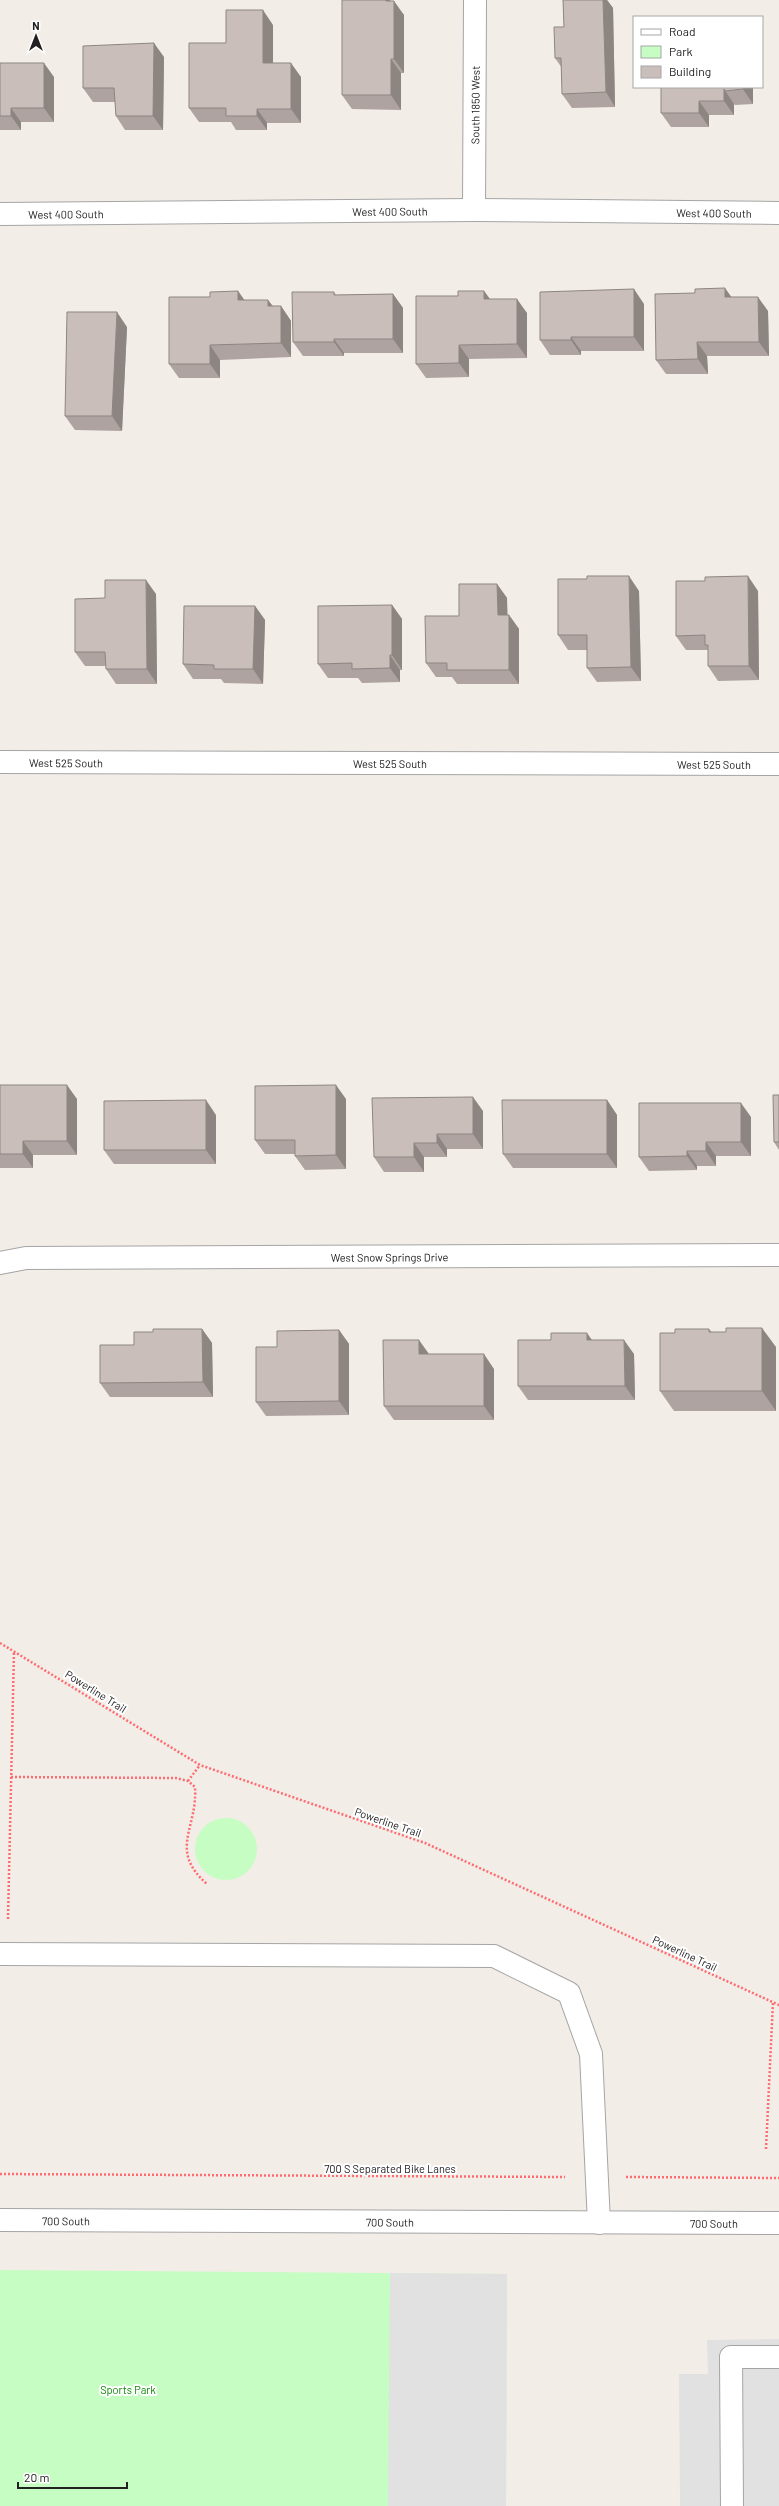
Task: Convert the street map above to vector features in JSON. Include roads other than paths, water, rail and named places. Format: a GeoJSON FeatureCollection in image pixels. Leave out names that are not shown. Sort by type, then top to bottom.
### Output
{"type":"FeatureCollection","features":[{"type":"Feature","properties":{"kind":"street","name":"South 1850 West"},"geometry":{"type":"LineString","coordinates":[[474,0],[474,210]]}},
{"type":"Feature","properties":{"kind":"street","name":"West 400 South"},"geometry":{"type":"LineString","coordinates":[[0,214],[474,210],[779,213]]}},
{"type":"Feature","properties":{"kind":"street","name":"West 525 South"},"geometry":{"type":"LineString","coordinates":[[0,762],[779,764]]}},
{"type":"Feature","properties":{"kind":"street","name":"West Snow Springs Drive"},"geometry":{"type":"LineString","coordinates":[[0,1263],[26,1258],[779,1255]]}},
{"type":"Feature","properties":{"kind":"street"},"geometry":{"type":"LineString","coordinates":[[0,1954],[494,1956],[569,1993],[591,2054],[599,2223]]}},
{"type":"Feature","properties":{"kind":"street","name":"700 South"},"geometry":{"type":"LineString","coordinates":[[0,2220],[779,2223]]}},
{"type":"Feature","properties":{"kind":"street"},"geometry":{"type":"LineString","coordinates":[[732,2506],[731,2357],[779,2357]]}},
{"type":"Feature","properties":{"kind":"park label","name":"Sports Park"},"geometry":{"type":"Point","coordinates":[128,2389]}}]}
